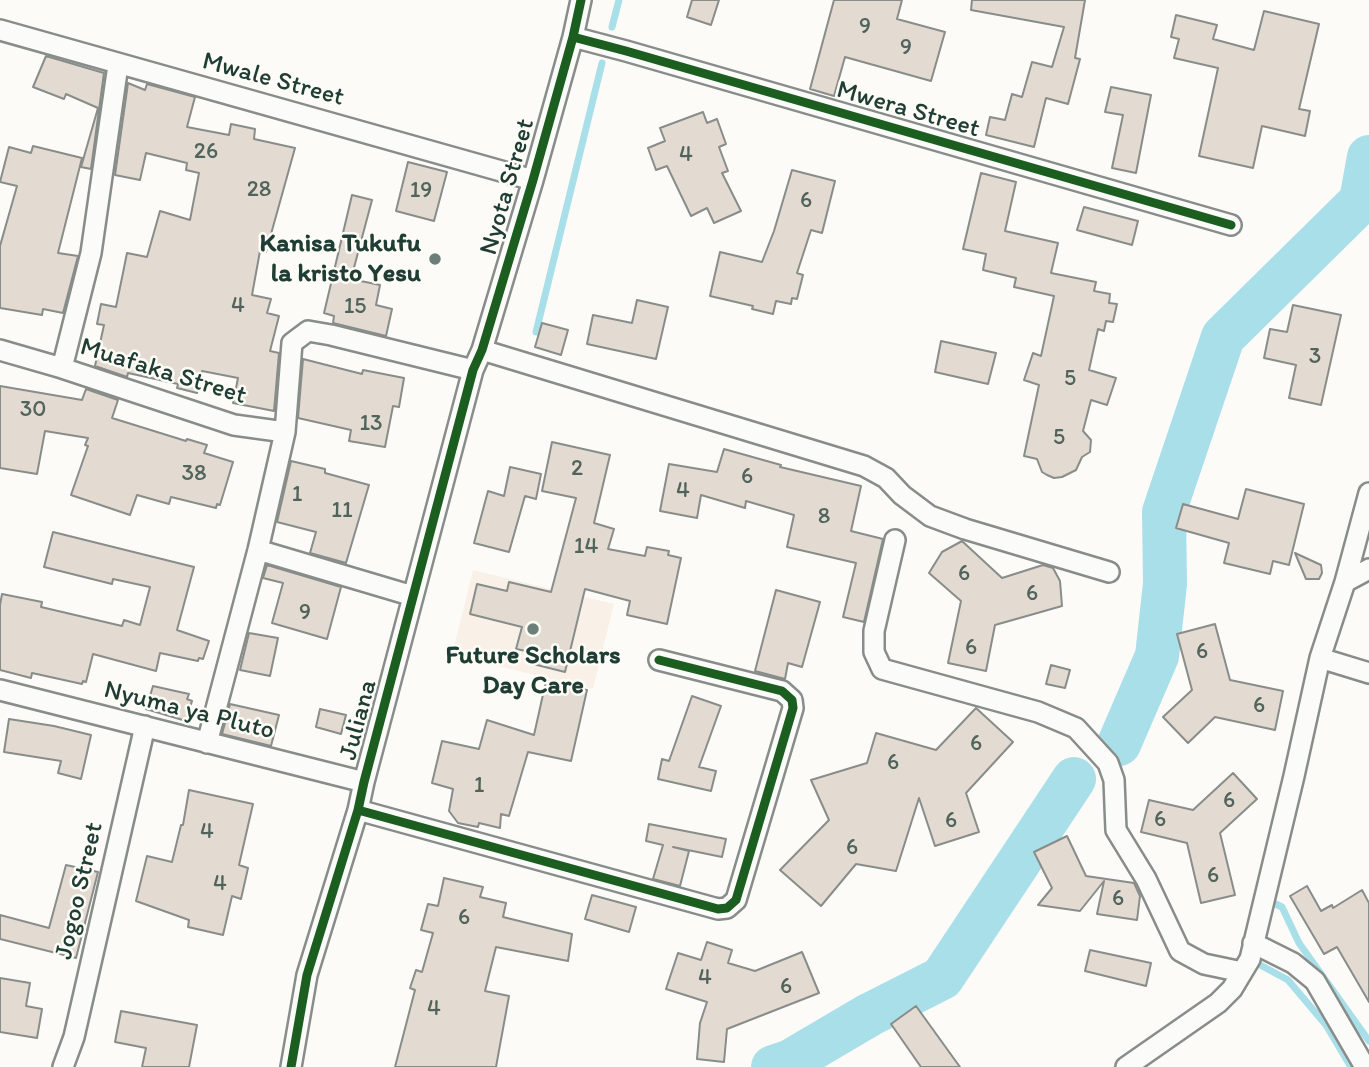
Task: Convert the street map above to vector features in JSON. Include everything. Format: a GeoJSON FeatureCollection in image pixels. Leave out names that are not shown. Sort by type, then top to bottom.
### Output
{"type":"FeatureCollection","features":[{"type":"Feature","properties":{"kind":"street","name":"Nyota Street"},"geometry":{"type":"LineString","coordinates":[[472,377],[533,180],[581,0]]}},
{"type":"Feature","properties":{"kind":"street","name":"Mwale Street"},"geometry":{"type":"LineString","coordinates":[[0,30],[533,180]]}},
{"type":"Feature","properties":{"kind":"street","name":"Mwera Street"},"geometry":{"type":"LineString","coordinates":[[573,37],[1231,225]]}},
{"type":"Feature","properties":{"kind":"street"},"geometry":{"type":"LineString","coordinates":[[62,368],[91,254],[118,65]]}},
{"type":"Feature","properties":{"kind":"street","name":"Muafaka Street"},"geometry":{"type":"LineString","coordinates":[[0,350],[234,425],[285,432],[292,343],[308,331],[331,334],[472,377]]}},
{"type":"Feature","properties":{"kind":"street"},"geometry":{"type":"LineString","coordinates":[[482,350],[854,462],[886,478],[902,495],[930,516],[1109,572]]}},
{"type":"Feature","properties":{"kind":"street","name":"Juliana"},"geometry":{"type":"LineString","coordinates":[[291,1067],[307,975],[358,810],[472,377]]}},
{"type":"Feature","properties":{"kind":"street"},"geometry":{"type":"LineString","coordinates":[[207,743],[258,550],[285,432]]}},
{"type":"Feature","properties":{"kind":"street"},"geometry":{"type":"LineString","coordinates":[[1126,1067],[1218,1003],[1232,989],[1250,959],[1320,658],[1345,582],[1369,493]]}},
{"type":"Feature","properties":{"kind":"street"},"geometry":{"type":"LineString","coordinates":[[895,540],[874,631],[874,652],[882,669],[1038,712],[1076,728],[1108,763],[1114,780],[1116,830],[1146,879],[1180,951],[1204,964],[1242,972]]}},
{"type":"Feature","properties":{"kind":"street"},"geometry":{"type":"LineString","coordinates":[[258,550],[413,596]]}},
{"type":"Feature","properties":{"kind":"street"},"geometry":{"type":"LineString","coordinates":[[1345,582],[1369,569]]}},
{"type":"Feature","properties":{"kind":"street"},"geometry":{"type":"LineString","coordinates":[[1320,658],[1369,673]]}},
{"type":"Feature","properties":{"kind":"street"},"geometry":{"type":"LineString","coordinates":[[358,810],[718,909],[727,908],[736,900],[793,708],[792,700],[782,691],[659,660]]}},
{"type":"Feature","properties":{"kind":"street","name":"Nyuma ya Pluto"},"geometry":{"type":"LineString","coordinates":[[0,690],[364,782]]}},
{"type":"Feature","properties":{"kind":"street","name":"Jogoo Street"},"geometry":{"type":"LineString","coordinates":[[63,1067],[74,1037],[145,726]]}},
{"type":"Feature","properties":{"kind":"street"},"geometry":{"type":"LineString","coordinates":[[1253,943],[1293,963],[1315,981],[1365,1067]]}},
{"type":"Feature","properties":{"kind":"shaded area","name":"Future Scholars Day Care"},"geometry":{"type":"Polygon","coordinates":[[[473,570],[614,604],[593,689],[452,655],[473,570]]]}},
{"type":"Feature","properties":{"kind":"building"},"geometry":{"type":"Polygon","coordinates":[[[692,0],[719,0],[711,25],[687,17],[692,0]]]}},
{"type":"Feature","properties":{"kind":"building"},"geometry":{"type":"Polygon","coordinates":[[[834,0],[902,0],[897,19],[945,32],[931,81],[845,57],[834,96],[810,89],[834,0]]]}},
{"type":"Feature","properties":{"kind":"building"},"geometry":{"type":"Polygon","coordinates":[[[972,0],[1085,0],[1075,58],[1080,59],[1068,104],[1046,98],[1034,147],[986,135],[990,117],[1005,120],[1012,94],[1022,97],[1032,62],[1052,67],[1064,27],[971,10],[972,0]]]}},
{"type":"Feature","properties":{"kind":"building"},"geometry":{"type":"Polygon","coordinates":[[[1264,11],[1319,24],[1299,109],[1310,111],[1305,136],[1262,126],[1253,168],[1199,156],[1218,68],[1174,58],[1179,39],[1171,37],[1176,15],[1217,25],[1213,39],[1254,50],[1264,11]]]}},
{"type":"Feature","properties":{"kind":"building"},"geometry":{"type":"Polygon","coordinates":[[[46,56],[104,73],[91,169],[81,167],[98,108],[66,94],[64,99],[33,87],[46,56]]]}},
{"type":"Feature","properties":{"kind":"building"},"geometry":{"type":"Polygon","coordinates":[[[128,83],[145,90],[147,84],[195,97],[187,127],[229,135],[231,124],[255,129],[254,139],[295,148],[266,252],[260,251],[252,295],[271,299],[267,313],[279,316],[270,351],[279,353],[274,411],[233,403],[238,378],[202,371],[197,393],[177,388],[178,384],[128,373],[127,377],[95,366],[104,325],[97,324],[101,304],[116,307],[127,253],[147,257],[160,211],[190,220],[199,173],[186,170],[187,163],[146,153],[140,180],[115,175],[128,83]]]}},
{"type":"Feature","properties":{"kind":"building"},"geometry":{"type":"Polygon","coordinates":[[[1111,87],[1151,95],[1136,173],[1112,168],[1123,115],[1105,112],[1111,87]]]}},
{"type":"Feature","properties":{"kind":"building"},"geometry":{"type":"Polygon","coordinates":[[[703,112],[707,123],[717,119],[726,144],[719,147],[728,171],[722,173],[741,211],[714,223],[707,208],[691,216],[667,166],[656,170],[648,148],[665,141],[660,128],[703,112]]]}},
{"type":"Feature","properties":{"kind":"building"},"geometry":{"type":"Polygon","coordinates":[[[33,146],[82,158],[58,253],[78,256],[63,313],[43,309],[42,315],[0,308],[0,246],[17,186],[0,182],[9,147],[31,153],[33,146]]]}},
{"type":"Feature","properties":{"kind":"building"},"geometry":{"type":"Polygon","coordinates":[[[408,162],[447,172],[434,221],[396,211],[408,162]]]}},
{"type":"Feature","properties":{"kind":"building"},"geometry":{"type":"Polygon","coordinates":[[[792,170],[835,181],[822,233],[811,230],[797,273],[803,275],[797,299],[792,298],[791,304],[776,301],[773,314],[752,309],[753,306],[710,296],[720,252],[762,262],[792,170]]]}},
{"type":"Feature","properties":{"kind":"building"},"geometry":{"type":"Polygon","coordinates":[[[981,173],[1016,182],[1005,231],[1058,243],[1051,273],[1096,282],[1094,291],[1110,294],[1109,303],[1117,304],[1113,322],[1106,321],[1104,331],[1098,329],[1089,370],[1116,378],[1107,405],[1091,400],[1083,431],[1091,440],[1090,452],[1082,457],[1076,470],[1062,477],[1047,475],[1042,472],[1037,459],[1024,456],[1039,385],[1024,380],[1033,353],[1041,356],[1054,296],[1014,287],[1016,278],[983,270],[986,254],[963,249],[981,173]]]}},
{"type":"Feature","properties":{"kind":"building"},"geometry":{"type":"Polygon","coordinates":[[[352,195],[372,200],[351,279],[380,285],[376,305],[392,309],[386,336],[333,323],[334,316],[324,313],[352,195]]]}},
{"type":"Feature","properties":{"kind":"building"},"geometry":{"type":"Polygon","coordinates":[[[1084,207],[1138,221],[1132,245],[1077,230],[1084,207]]]}},
{"type":"Feature","properties":{"kind":"building"},"geometry":{"type":"Polygon","coordinates":[[[637,300],[668,307],[656,359],[587,344],[593,315],[632,323],[637,300]]]}},
{"type":"Feature","properties":{"kind":"building"},"geometry":{"type":"Polygon","coordinates":[[[1293,305],[1341,315],[1321,405],[1289,398],[1296,365],[1264,358],[1270,329],[1287,332],[1293,305]]]}},
{"type":"Feature","properties":{"kind":"building"},"geometry":{"type":"Polygon","coordinates":[[[542,323],[568,330],[561,355],[535,347],[542,323]]]}},
{"type":"Feature","properties":{"kind":"building"},"geometry":{"type":"Polygon","coordinates":[[[941,341],[996,353],[988,384],[935,372],[941,341]]]}},
{"type":"Feature","properties":{"kind":"building"},"geometry":{"type":"Polygon","coordinates":[[[303,359],[362,374],[363,370],[404,378],[399,407],[393,406],[385,447],[349,441],[351,430],[298,418],[303,359]]]}},
{"type":"Feature","properties":{"kind":"building"},"geometry":{"type":"Polygon","coordinates":[[[0,386],[82,400],[86,389],[118,400],[112,418],[207,445],[204,453],[233,462],[220,505],[217,504],[216,508],[171,497],[169,504],[137,495],[130,515],[71,495],[88,446],[85,445],[88,438],[45,431],[37,474],[0,468],[0,386]]]}},
{"type":"Feature","properties":{"kind":"building"},"geometry":{"type":"Polygon","coordinates":[[[552,442],[610,455],[594,523],[614,529],[608,549],[645,556],[647,547],[669,551],[668,555],[681,558],[667,624],[627,615],[630,601],[585,589],[565,672],[533,664],[536,653],[516,649],[522,627],[470,614],[477,584],[507,591],[509,582],[551,592],[576,498],[542,491],[552,442]]]}},
{"type":"Feature","properties":{"kind":"building"},"geometry":{"type":"Polygon","coordinates":[[[724,449],[781,465],[780,467],[861,486],[851,531],[883,539],[864,622],[843,617],[856,563],[787,547],[794,515],[746,501],[745,508],[701,495],[697,518],[660,511],[669,464],[717,472],[724,449]]]}},
{"type":"Feature","properties":{"kind":"building"},"geometry":{"type":"Polygon","coordinates":[[[291,461],[325,469],[325,473],[369,485],[346,563],[310,553],[316,532],[277,522],[291,461]]]}},
{"type":"Feature","properties":{"kind":"building"},"geometry":{"type":"Polygon","coordinates":[[[510,467],[541,474],[536,499],[525,496],[509,552],[474,543],[488,491],[504,496],[510,467]]]}},
{"type":"Feature","properties":{"kind":"building"},"geometry":{"type":"Polygon","coordinates":[[[1246,489],[1304,504],[1289,565],[1273,561],[1270,574],[1224,563],[1229,543],[1176,528],[1183,504],[1238,519],[1246,489]]]}},
{"type":"Feature","properties":{"kind":"building"},"geometry":{"type":"Polygon","coordinates":[[[53,532],[194,567],[177,630],[209,641],[203,659],[199,658],[198,661],[160,653],[156,671],[93,654],[86,682],[83,681],[82,684],[32,673],[31,678],[0,670],[2,594],[42,602],[41,607],[122,626],[124,620],[140,625],[150,587],[113,579],[112,584],[44,567],[53,532]]]}},
{"type":"Feature","properties":{"kind":"building"},"geometry":{"type":"Polygon","coordinates":[[[962,541],[1002,578],[1043,565],[1053,568],[1060,581],[1062,606],[995,625],[986,671],[948,663],[961,601],[929,573],[942,552],[962,541]]]}},
{"type":"Feature","properties":{"kind":"building"},"geometry":{"type":"Polygon","coordinates":[[[1295,553],[1321,565],[1322,573],[1319,579],[1306,579],[1295,553]]]}},
{"type":"Feature","properties":{"kind":"building"},"geometry":{"type":"Polygon","coordinates":[[[267,565],[341,587],[327,639],[272,623],[283,583],[263,578],[267,565]]]}},
{"type":"Feature","properties":{"kind":"building"},"geometry":{"type":"Polygon","coordinates":[[[776,590],[820,602],[802,667],[788,663],[785,679],[755,671],[776,590]]]}},
{"type":"Feature","properties":{"kind":"building"},"geometry":{"type":"Polygon","coordinates":[[[1215,624],[1230,680],[1283,691],[1275,730],[1215,717],[1188,743],[1163,717],[1192,690],[1177,634],[1215,624]]]}},
{"type":"Feature","properties":{"kind":"building"},"geometry":{"type":"Polygon","coordinates":[[[249,633],[278,638],[270,676],[240,670],[249,633]]]}},
{"type":"Feature","properties":{"kind":"building"},"geometry":{"type":"Polygon","coordinates":[[[1051,665],[1070,670],[1065,688],[1046,684],[1051,665]]]}},
{"type":"Feature","properties":{"kind":"building"},"geometry":{"type":"Polygon","coordinates":[[[546,681],[587,690],[571,761],[528,752],[509,816],[501,814],[500,828],[479,823],[478,827],[458,823],[449,811],[453,789],[432,783],[442,741],[479,749],[487,720],[534,735],[546,681]]]}},
{"type":"Feature","properties":{"kind":"building"},"geometry":{"type":"Polygon","coordinates":[[[153,686],[189,694],[187,699],[192,701],[186,721],[146,709],[153,686]]]}},
{"type":"Feature","properties":{"kind":"building"},"geometry":{"type":"Polygon","coordinates":[[[692,696],[721,706],[699,767],[716,771],[711,791],[658,779],[662,759],[669,761],[692,696]]]}},
{"type":"Feature","properties":{"kind":"building"},"geometry":{"type":"Polygon","coordinates":[[[230,704],[279,715],[271,746],[222,734],[230,704]]]}},
{"type":"Feature","properties":{"kind":"building"},"geometry":{"type":"Polygon","coordinates":[[[976,708],[1013,742],[966,793],[979,832],[935,846],[919,798],[896,871],[856,864],[821,906],[780,870],[829,820],[811,780],[867,763],[876,733],[936,750],[976,708]]]}},
{"type":"Feature","properties":{"kind":"building"},"geometry":{"type":"Polygon","coordinates":[[[320,709],[346,715],[341,734],[316,727],[320,709]]]}},
{"type":"Feature","properties":{"kind":"building"},"geometry":{"type":"Polygon","coordinates":[[[9,719],[91,735],[81,779],[58,773],[61,761],[4,752],[9,719]]]}},
{"type":"Feature","properties":{"kind":"building"},"geometry":{"type":"Polygon","coordinates":[[[1233,773],[1257,799],[1220,833],[1235,895],[1201,903],[1187,843],[1141,832],[1149,800],[1193,810],[1233,773]]]}},
{"type":"Feature","properties":{"kind":"building"},"geometry":{"type":"Polygon","coordinates":[[[189,790],[253,804],[239,865],[248,868],[241,899],[232,896],[223,935],[188,927],[189,920],[136,901],[147,856],[172,862],[183,825],[189,790]]]}},
{"type":"Feature","properties":{"kind":"building"},"geometry":{"type":"Polygon","coordinates":[[[649,824],[726,839],[722,857],[673,847],[689,851],[680,886],[653,879],[663,845],[646,841],[649,824]]]}},
{"type":"Feature","properties":{"kind":"building"},"geometry":{"type":"Polygon","coordinates":[[[1067,836],[1086,876],[1134,883],[1140,896],[1137,920],[1097,914],[1104,881],[1080,911],[1038,905],[1052,888],[1034,852],[1067,836]]]}},
{"type":"Feature","properties":{"kind":"building"},"geometry":{"type":"Polygon","coordinates":[[[66,865],[98,872],[76,958],[0,939],[0,915],[49,928],[66,865]]]}},
{"type":"Feature","properties":{"kind":"building"},"geometry":{"type":"Polygon","coordinates":[[[444,878],[483,887],[480,897],[506,903],[503,917],[572,934],[568,961],[496,947],[485,991],[509,996],[496,1067],[395,1067],[415,990],[410,988],[416,970],[422,972],[433,933],[421,930],[428,904],[438,906],[444,878]]]}},
{"type":"Feature","properties":{"kind":"building"},"geometry":{"type":"Polygon","coordinates":[[[1307,886],[1321,911],[1332,905],[1333,908],[1362,890],[1369,903],[1369,1002],[1337,947],[1324,954],[1290,896],[1307,886]]]}},
{"type":"Feature","properties":{"kind":"building"},"geometry":{"type":"Polygon","coordinates":[[[592,895],[636,907],[629,932],[585,919],[592,895]]]}},
{"type":"Feature","properties":{"kind":"building"},"geometry":{"type":"Polygon","coordinates":[[[707,942],[732,950],[728,963],[755,971],[802,952],[819,993],[727,1029],[724,1062],[697,1059],[700,1023],[707,1002],[666,989],[678,953],[701,960],[707,942]]]}},
{"type":"Feature","properties":{"kind":"building"},"geometry":{"type":"Polygon","coordinates":[[[1090,950],[1151,963],[1146,986],[1085,971],[1090,950]]]}},
{"type":"Feature","properties":{"kind":"building"},"geometry":{"type":"Polygon","coordinates":[[[0,978],[30,983],[26,1006],[42,1009],[37,1038],[0,1032],[0,978]]]}},
{"type":"Feature","properties":{"kind":"building"},"geometry":{"type":"Polygon","coordinates":[[[916,1006],[960,1067],[921,1067],[891,1024],[916,1006]]]}},
{"type":"Feature","properties":{"kind":"building"},"geometry":{"type":"Polygon","coordinates":[[[121,1011],[197,1025],[189,1067],[142,1067],[146,1048],[115,1042],[121,1011]]]}},
{"type":"Feature","properties":{"kind":"waterway"},"geometry":{"type":"LineString","coordinates":[[612,27],[619,0]]}},
{"type":"Feature","properties":{"kind":"waterway"},"geometry":{"type":"LineString","coordinates":[[536,332],[602,63]]}},
{"type":"Feature","properties":{"kind":"waterway"},"geometry":{"type":"LineString","coordinates":[[1119,744],[1157,656],[1165,584],[1164,512],[1223,337],[1361,201],[1369,157]]}},
{"type":"Feature","properties":{"kind":"waterway"},"geometry":{"type":"LineString","coordinates":[[773,1067],[791,1061],[869,1015],[942,978],[1074,779]]}},
{"type":"Feature","properties":{"kind":"waterway"},"geometry":{"type":"LineString","coordinates":[[1267,900],[1282,907],[1299,943],[1369,1041]]}},
{"type":"Feature","properties":{"kind":"waterway"},"geometry":{"type":"LineString","coordinates":[[1251,960],[1288,980],[1326,1025],[1351,1067]]}},
{"type":"Feature","properties":{"kind":"cycle path"},"geometry":{"type":"LineString","coordinates":[[291,1067],[307,975],[358,810],[473,370],[482,350],[533,180],[581,0]]}},
{"type":"Feature","properties":{"kind":"cycle path"},"geometry":{"type":"LineString","coordinates":[[573,37],[1231,225]]}},
{"type":"Feature","properties":{"kind":"cycle path"},"geometry":{"type":"LineString","coordinates":[[358,810],[718,909],[727,908],[736,900],[793,708],[792,700],[782,691],[659,660]]}},
{"type":"Feature","properties":{"kind":"place","name":"Kanisa Tukufu la kristo Yesu"},"geometry":{"type":"Point","coordinates":[435,259]}},
{"type":"Feature","properties":{"kind":"place","name":"Future Scholars Day Care"},"geometry":{"type":"Point","coordinates":[533,629]}}]}
